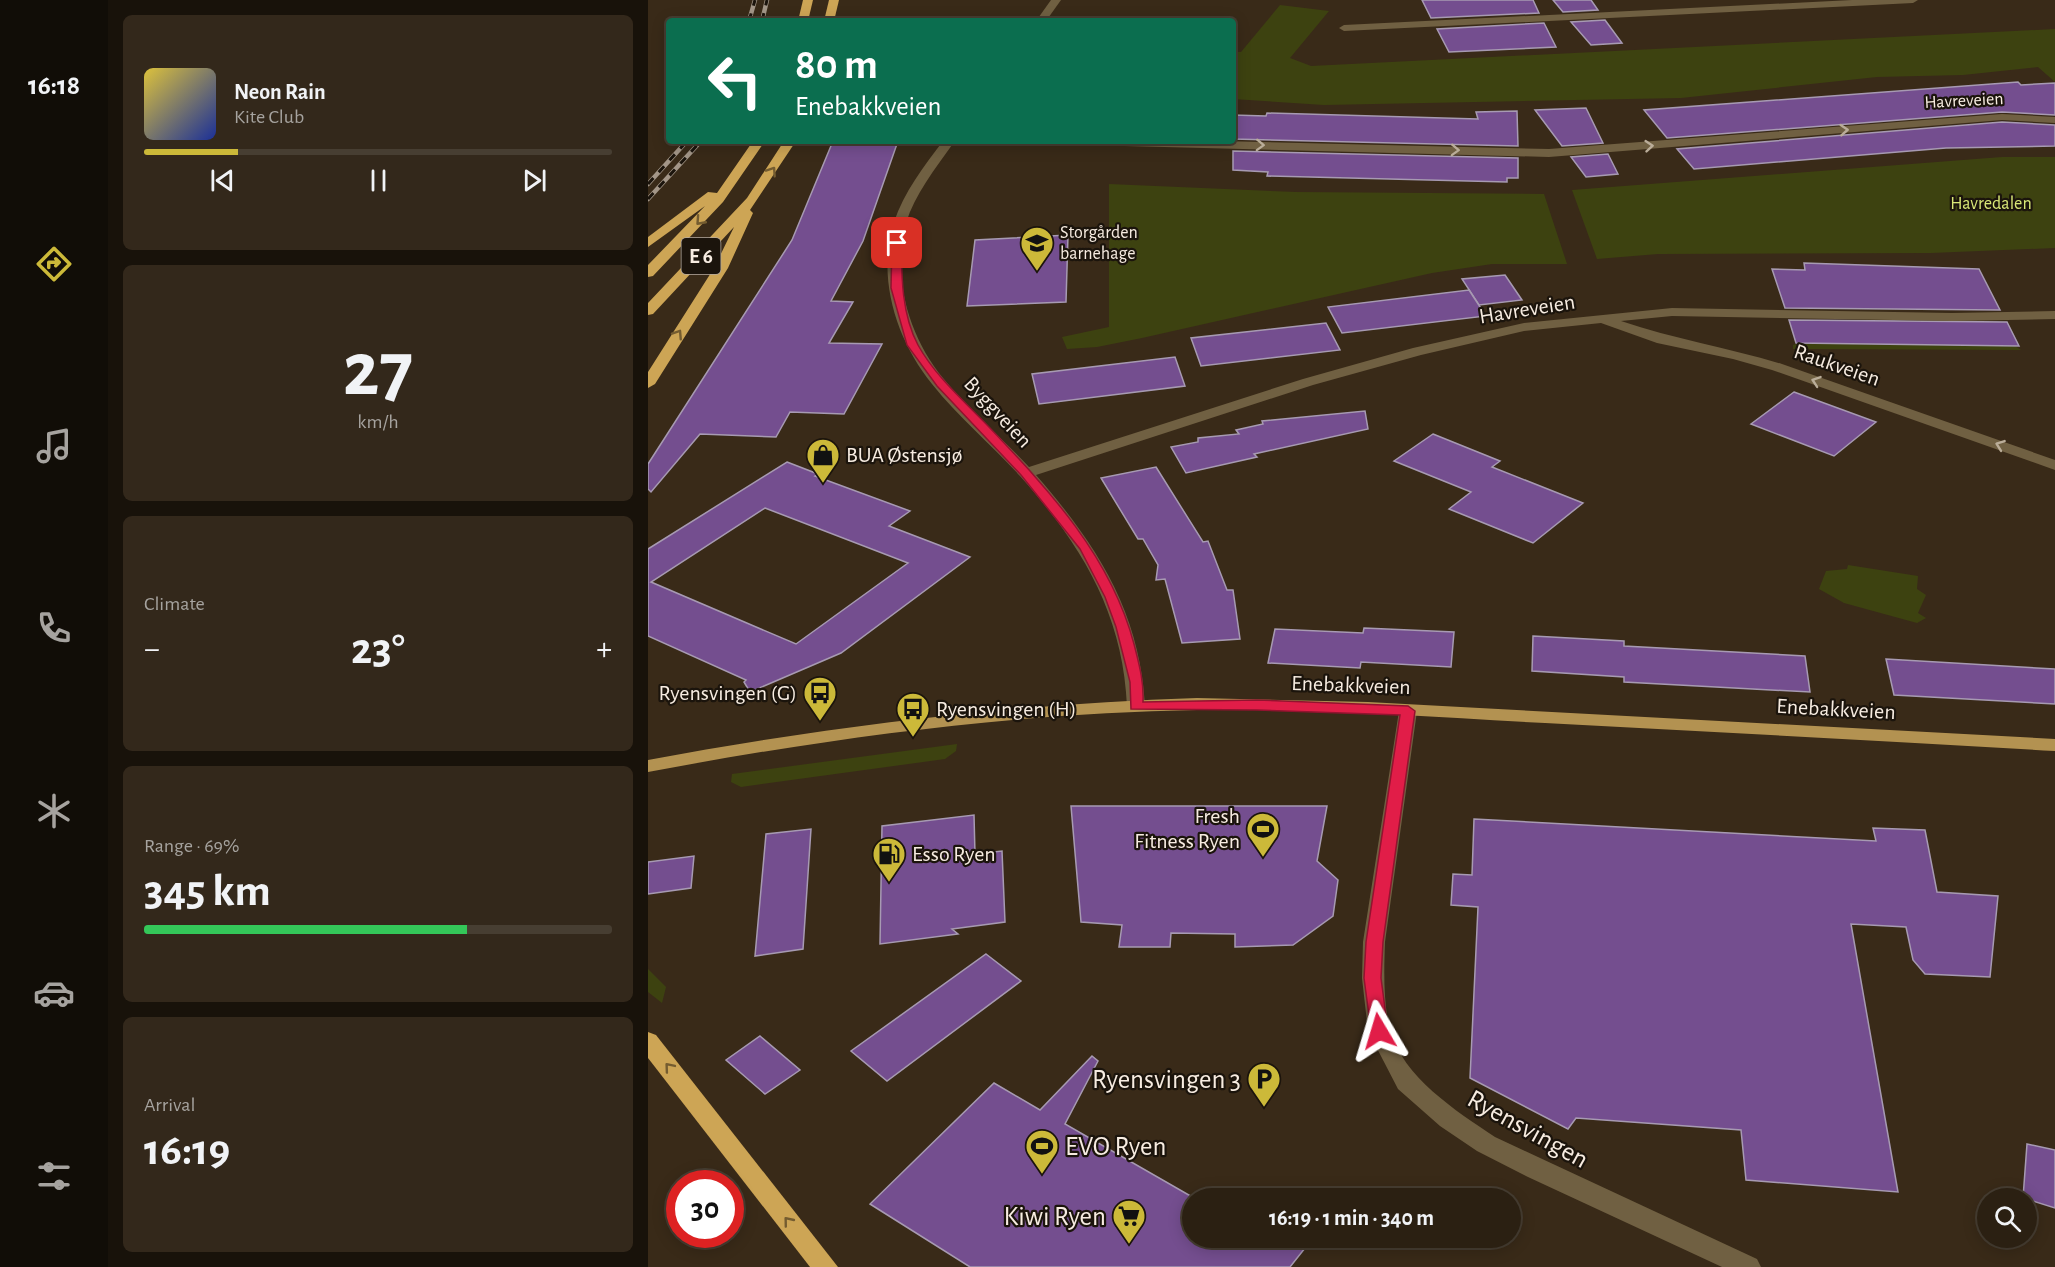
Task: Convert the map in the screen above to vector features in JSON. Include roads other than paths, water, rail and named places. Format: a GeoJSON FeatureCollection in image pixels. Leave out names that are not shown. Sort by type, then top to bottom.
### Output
{"type":"FeatureCollection","features":[{"type":"Feature","properties":{"kind":"highway"},"geometry":{"type":"LineString","coordinates":[[804,18],[808,0]]}},
{"type":"Feature","properties":{"kind":"highway"},"geometry":{"type":"LineString","coordinates":[[830,18],[834,0]]}},
{"type":"Feature","properties":{"kind":"highway","name":"E 6"},"geometry":{"type":"LineString","coordinates":[[648,273],[693,228],[737,176],[757,144]]}},
{"type":"Feature","properties":{"kind":"highway","name":"E 6"},"geometry":{"type":"LineString","coordinates":[[648,384],[721,268],[752,200],[788,144]]}},
{"type":"Feature","properties":{"kind":"highway","name":"E 6"},"geometry":{"type":"LineString","coordinates":[[648,243],[737,176]]}},
{"type":"Feature","properties":{"kind":"highway","name":"E 6"},"geometry":{"type":"LineString","coordinates":[[648,311],[752,200]]}},
{"type":"Feature","properties":{"kind":"highway"},"geometry":{"type":"LineString","coordinates":[[648,1041],[825,1267]]}},
{"type":"Feature","properties":{"kind":"main road","name":"Enebakkveien"},"geometry":{"type":"LineString","coordinates":[[648,766],[806,739],[924,724],[1136,706],[1257,705],[1408,711],[2055,745]]}},
{"type":"Feature","properties":{"kind":"street"},"geometry":{"type":"LineString","coordinates":[[1043,18],[1056,0]]}},
{"type":"Feature","properties":{"kind":"street"},"geometry":{"type":"LineString","coordinates":[[1659,0],[1665,12]]}},
{"type":"Feature","properties":{"kind":"street"},"geometry":{"type":"LineString","coordinates":[[1344,28],[1913,0]]}},
{"type":"Feature","properties":{"kind":"street","name":"Havreveien"},"geometry":{"type":"LineString","coordinates":[[1201,144],[1549,153],[1990,118],[2055,120]]}},
{"type":"Feature","properties":{"kind":"street","name":"Byggveien"},"geometry":{"type":"LineString","coordinates":[[947,144],[913,195],[897,235],[896,288],[912,345],[952,396],[1026,473],[1086,548],[1112,597],[1137,682],[1136,706]]}},
{"type":"Feature","properties":{"kind":"street","name":"Havreveien"},"geometry":{"type":"LineString","coordinates":[[1026,473],[1308,382],[1418,351],[1524,327],[1672,312],[1963,318],[2055,315]]}},
{"type":"Feature","properties":{"kind":"street","name":"Raukveien"},"geometry":{"type":"LineString","coordinates":[[1601,319],[1662,340],[1736,355],[1777,367],[2055,465]]}},
{"type":"Feature","properties":{"kind":"street","name":"Ryensvingen"},"geometry":{"type":"LineString","coordinates":[[1408,711],[1374,942],[1373,978],[1379,1031],[1406,1082],[1449,1119],[1486,1144],[1537,1170],[1748,1267]]}},
{"type":"Feature","properties":{"kind":"railway"},"geometry":{"type":"LineString","coordinates":[[750,18],[755,0]]}},
{"type":"Feature","properties":{"kind":"railway"},"geometry":{"type":"LineString","coordinates":[[763,18],[767,0]]}},
{"type":"Feature","properties":{"kind":"railway"},"geometry":{"type":"LineString","coordinates":[[648,184],[684,144]]}},
{"type":"Feature","properties":{"kind":"railway"},"geometry":{"type":"LineString","coordinates":[[648,199],[698,144]]}},
{"type":"Feature","properties":{"kind":"place","name":"Storgården barnehage"},"geometry":{"type":"Point","coordinates":[1037,272]}},
{"type":"Feature","properties":{"kind":"place","name":"BUA Østensjø"},"geometry":{"type":"Point","coordinates":[823,484]}},
{"type":"Feature","properties":{"kind":"place","name":"Ryensvingen (G)"},"geometry":{"type":"Point","coordinates":[820,722]}},
{"type":"Feature","properties":{"kind":"place","name":"Ryensvingen (H)"},"geometry":{"type":"Point","coordinates":[913,738]}},
{"type":"Feature","properties":{"kind":"place","name":"Fresh Fitness Ryen"},"geometry":{"type":"Point","coordinates":[1263,858]}},
{"type":"Feature","properties":{"kind":"place","name":"Esso Ryen"},"geometry":{"type":"Point","coordinates":[889,883]}},
{"type":"Feature","properties":{"kind":"place","name":"Ryensvingen 3"},"geometry":{"type":"Point","coordinates":[1264,1108]}},
{"type":"Feature","properties":{"kind":"place","name":"EVO Ryen"},"geometry":{"type":"Point","coordinates":[1042,1175]}},
{"type":"Feature","properties":{"kind":"place","name":"Kiwi Ryen"},"geometry":{"type":"Point","coordinates":[1129,1245]}},
{"type":"Feature","properties":{"kind":"park label","name":"Havredalen"},"geometry":{"type":"Point","coordinates":[1991,204]}}]}
